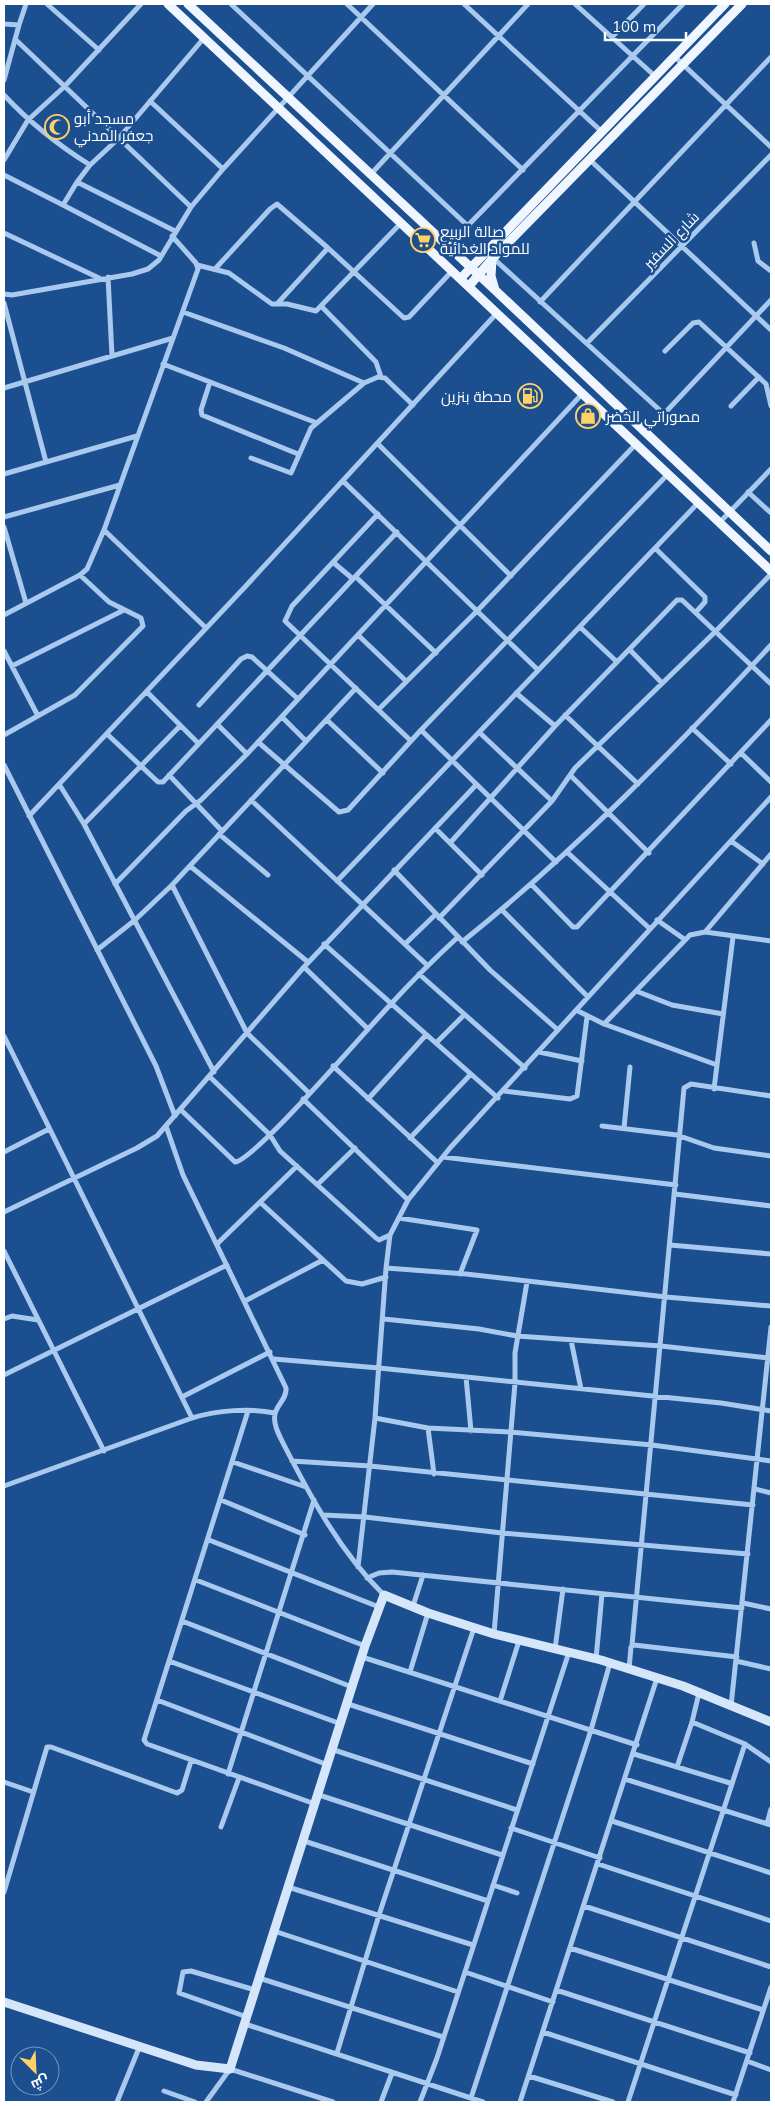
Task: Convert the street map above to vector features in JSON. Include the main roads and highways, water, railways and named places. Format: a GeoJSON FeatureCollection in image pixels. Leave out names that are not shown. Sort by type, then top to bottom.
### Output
{"type":"FeatureCollection","features":[{"type":"Feature","properties":{"kind":"main road"},"geometry":{"type":"LineString","coordinates":[[168,4],[637,443],[771,573]]}},
{"type":"Feature","properties":{"kind":"main road"},"geometry":{"type":"LineString","coordinates":[[188,4],[461,258],[771,552]]}},
{"type":"Feature","properties":{"kind":"main road"},"geometry":{"type":"LineString","coordinates":[[469,286],[479,275],[489,258],[546,189],[724,4]]}},
{"type":"Feature","properties":{"kind":"main road"},"geometry":{"type":"LineString","coordinates":[[461,278],[471,268],[489,258],[554,197],[742,4]]}},
{"type":"Feature","properties":{"kind":"main road"},"geometry":{"type":"LineString","coordinates":[[714,14],[724,22]]}},
{"type":"Feature","properties":{"kind":"main road"},"geometry":{"type":"LineString","coordinates":[[546,189],[554,197]]}},
{"type":"Feature","properties":{"kind":"main road"},"geometry":{"type":"LineString","coordinates":[[461,258],[489,258]]}},
{"type":"Feature","properties":{"kind":"main road"},"geometry":{"type":"LineString","coordinates":[[489,258],[495,290]]}},
{"type":"Feature","properties":{"kind":"place","name":"مسجد أبو جعفر المدني"},"geometry":{"type":"Point","coordinates":[57,127]}},
{"type":"Feature","properties":{"kind":"place","name":"صالة الربيع للمواد الغذائية"},"geometry":{"type":"Point","coordinates":[423,240]}},
{"type":"Feature","properties":{"kind":"place","name":"محطة بنزين"},"geometry":{"type":"Point","coordinates":[530,396]}},
{"type":"Feature","properties":{"kind":"place","name":"مصوراتي الخضر"},"geometry":{"type":"Point","coordinates":[588,416]}}]}
